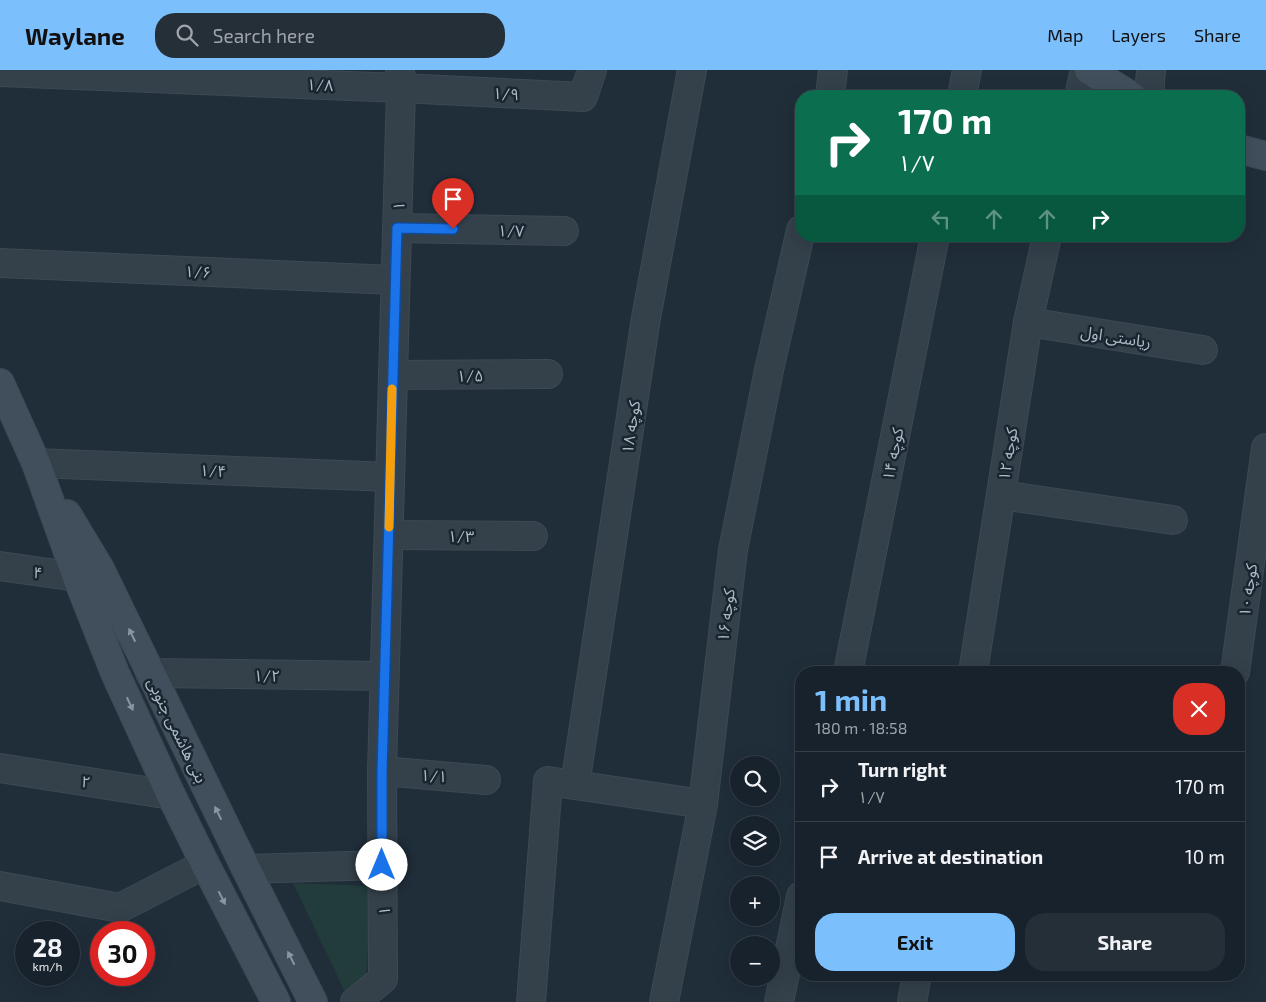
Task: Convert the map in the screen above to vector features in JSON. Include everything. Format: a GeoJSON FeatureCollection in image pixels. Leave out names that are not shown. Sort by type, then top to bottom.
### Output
{"type":"FeatureCollection","features":[{"type":"Feature","properties":{"kind":"street","name":"۱/۹"},"geometry":{"type":"LineString","coordinates":[[400,79],[583,97],[592,70]]}},
{"type":"Feature","properties":{"kind":"street","name":"کوچه ۱۸"},"geometry":{"type":"LineString","coordinates":[[576,785],[646,318],[692,70]]}},
{"type":"Feature","properties":{"kind":"street"},"geometry":{"type":"LineString","coordinates":[[831,90],[833,70]]}},
{"type":"Feature","properties":{"kind":"street"},"geometry":{"type":"LineString","coordinates":[[963,90],[967,70]]}},
{"type":"Feature","properties":{"kind":"street"},"geometry":{"type":"LineString","coordinates":[[1080,90],[1084,70]]}},
{"type":"Feature","properties":{"kind":"street"},"geometry":{"type":"LineString","coordinates":[[1089,70],[1121,90]]}},
{"type":"Feature","properties":{"kind":"street"},"geometry":{"type":"LineString","coordinates":[[1149,90],[1151,70]]}},
{"type":"Feature","properties":{"kind":"street","name":"۱/۸"},"geometry":{"type":"LineString","coordinates":[[0,72],[400,79]]}},
{"type":"Feature","properties":{"kind":"street","name":"۱"},"geometry":{"type":"LineString","coordinates":[[355,1002],[383,979],[382,772],[400,79]]}},
{"type":"Feature","properties":{"kind":"street"},"geometry":{"type":"LineString","coordinates":[[1245,151],[1266,156]]}},
{"type":"Feature","properties":{"kind":"street","name":"۱/۷"},"geometry":{"type":"LineString","coordinates":[[397,228],[564,231]]}},
{"type":"Feature","properties":{"kind":"street","name":"کوچه ۱۶"},"geometry":{"type":"LineString","coordinates":[[664,1002],[703,804],[733,550],[769,370],[798,242]]}},
{"type":"Feature","properties":{"kind":"street","name":"کوچه ۱۴"},"geometry":{"type":"LineString","coordinates":[[849,666],[934,242]]}},
{"type":"Feature","properties":{"kind":"street","name":"کوچه ۱۲"},"geometry":{"type":"LineString","coordinates":[[974,666],[1028,322],[1046,242]]}},
{"type":"Feature","properties":{"kind":"street","name":"۱/۶"},"geometry":{"type":"LineString","coordinates":[[0,263],[396,280]]}},
{"type":"Feature","properties":{"kind":"street","name":"ریاستی اول"},"geometry":{"type":"LineString","coordinates":[[1028,322],[1203,350]]}},
{"type":"Feature","properties":{"kind":"street","name":"۱/۵"},"geometry":{"type":"LineString","coordinates":[[393,375],[548,374]]}},
{"type":"Feature","properties":{"kind":"street","name":"بنی هاشمی جنوبی"},"geometry":{"type":"LineString","coordinates":[[0,383],[36,463],[77,577],[115,673],[171,795],[276,1002]]}},
{"type":"Feature","properties":{"kind":"street","name":"کوچه ۱۰"},"geometry":{"type":"LineString","coordinates":[[1236,666],[1266,448]]}},
{"type":"Feature","properties":{"kind":"street","name":"۱/۴"},"geometry":{"type":"LineString","coordinates":[[36,463],[390,477]]}},
{"type":"Feature","properties":{"kind":"street","name":"بنی هاشمی جنوبی"},"geometry":{"type":"LineString","coordinates":[[36,463],[100,569],[313,1002]]}},
{"type":"Feature","properties":{"kind":"street"},"geometry":{"type":"LineString","coordinates":[[1001,495],[1173,520]]}},
{"type":"Feature","properties":{"kind":"street","name":"۱/۳"},"geometry":{"type":"LineString","coordinates":[[388,535],[533,536]]}},
{"type":"Feature","properties":{"kind":"street","name":"۴"},"geometry":{"type":"LineString","coordinates":[[0,566],[77,577]]}},
{"type":"Feature","properties":{"kind":"street","name":"۱/۲"},"geometry":{"type":"LineString","coordinates":[[150,673],[384,676]]}},
{"type":"Feature","properties":{"kind":"street","name":"۲"},"geometry":{"type":"LineString","coordinates":[[0,768],[171,795]]}},
{"type":"Feature","properties":{"kind":"street","name":"۱/۱"},"geometry":{"type":"LineString","coordinates":[[382,772],[486,780]]}},
{"type":"Feature","properties":{"kind":"street"},"geometry":{"type":"LineString","coordinates":[[531,1002],[548,781],[703,804]]}},
{"type":"Feature","properties":{"kind":"street"},"geometry":{"type":"LineString","coordinates":[[0,886],[120,908],[205,864]]}},
{"type":"Feature","properties":{"kind":"street"},"geometry":{"type":"LineString","coordinates":[[246,869],[382,865]]}},
{"type":"Feature","properties":{"kind":"street"},"geometry":{"type":"LineString","coordinates":[[779,1002],[795,925]]}},
{"type":"Feature","properties":{"kind":"street"},"geometry":{"type":"LineString","coordinates":[[912,1002],[916,981]]}},
{"type":"Feature","properties":{"kind":"green space"},"geometry":{"type":"Polygon","coordinates":[[[293,883],[372,886],[366,976],[346,994],[293,883]]]}},
{"type":"Feature","properties":{"kind":"slow traffic"},"geometry":{"type":"LineString","coordinates":[[389,527],[392,389]]}},
{"type":"Feature","properties":{"kind":"route"},"geometry":{"type":"LineString","coordinates":[[382,865],[382,772],[397,228],[453,229]]}}]}
